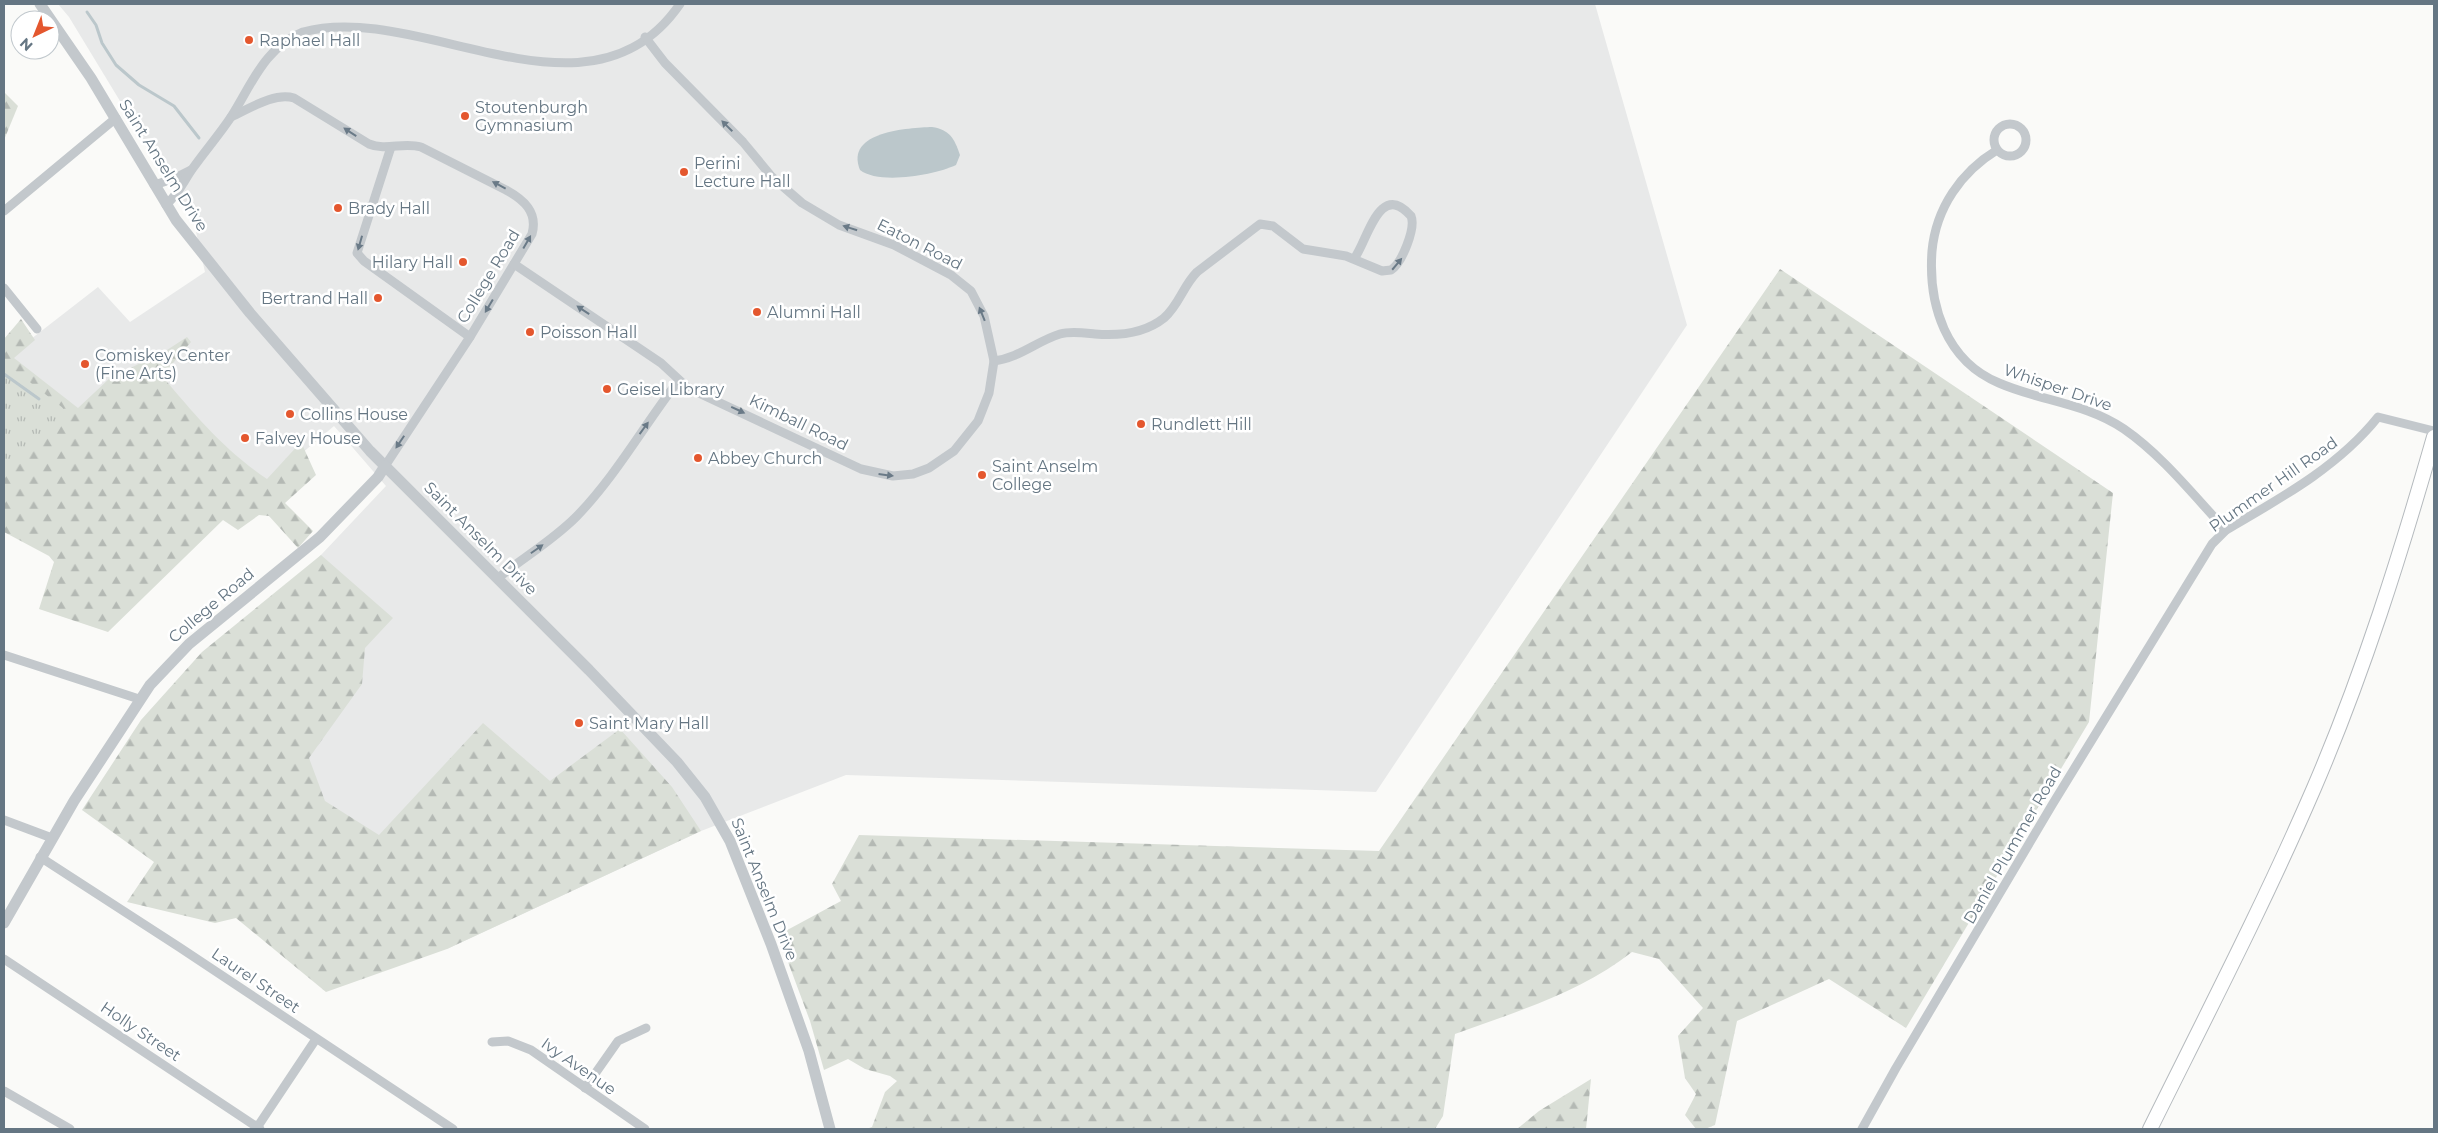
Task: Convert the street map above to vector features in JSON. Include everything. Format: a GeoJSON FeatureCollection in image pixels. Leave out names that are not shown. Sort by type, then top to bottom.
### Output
{"type":"FeatureCollection","features":[{"type":"Feature","properties":{"kind":"main road"},"geometry":{"type":"LineString","coordinates":[[2150,1129],[2267,892],[2314,787],[2355,683],[2394,573],[2434,437]]}},
{"type":"Feature","properties":{"kind":"street","name":"Saint Anselm Drive"},"geometry":{"type":"LineString","coordinates":[[40,4],[67,41],[116,118],[166,205],[187,235],[250,313],[385,466],[498,578],[678,762],[715,811],[752,893],[800,1022],[830,1129]]}},
{"type":"Feature","properties":{"kind":"street"},"geometry":{"type":"LineString","coordinates":[[166,205],[183,187],[191,170],[231,117],[258,70],[274,50],[304,32],[330,24],[360,22],[397,26],[514,52],[556,58],[605,56],[620,53],[645,37],[665,23],[680,4]]}},
{"type":"Feature","properties":{"kind":"street","name":"Eaton Road"},"geometry":{"type":"LineString","coordinates":[[645,37],[664,64],[796,199],[830,220],[891,243],[951,275],[966,286],[984,316],[994,361]]}},
{"type":"Feature","properties":{"kind":"street","name":"College Road"},"geometry":{"type":"LineString","coordinates":[[4,923],[40,857],[139,699],[161,671],[189,644],[332,526],[378,477],[470,337],[532,234],[534,217],[526,203],[506,190],[421,147],[410,144],[379,147],[369,144],[308,104],[291,97],[274,99],[231,117]]}},
{"type":"Feature","properties":{"kind":"street"},"geometry":{"type":"LineString","coordinates":[[4,210],[116,118]]}},
{"type":"Feature","properties":{"kind":"street","name":"College Road"},"geometry":{"type":"LineString","coordinates":[[392,147],[357,253],[364,261],[470,337]]}},
{"type":"Feature","properties":{"kind":"street","name":"Whisper Drive"},"geometry":{"type":"LineString","coordinates":[[1998,150],[1976,165],[1957,186],[1947,200],[1938,222],[1932,254],[1932,282],[1936,310],[1944,331],[1964,359],[1990,379],[2076,406],[2124,429],[2152,451],[2226,530]]}},
{"type":"Feature","properties":{"kind":"street"},"geometry":{"type":"LineString","coordinates":[[154,185],[173,179],[191,170]]}},
{"type":"Feature","properties":{"kind":"street"},"geometry":{"type":"LineString","coordinates":[[994,361],[1013,357],[1063,333],[1119,335],[1137,332],[1153,326],[1175,306],[1197,272],[1260,224],[1271,224],[1303,249],[1354,259],[1382,271],[1394,269],[1402,260],[1412,228],[1411,216],[1398,206],[1386,206],[1378,212],[1354,259]]}},
{"type":"Feature","properties":{"kind":"street","name":"Kimball Road"},"geometry":{"type":"LineString","coordinates":[[514,264],[661,363],[679,380],[699,394],[861,469],[893,476],[913,474],[928,468],[943,460],[962,443],[983,411],[989,393],[994,361]]}},
{"type":"Feature","properties":{"kind":"street"},"geometry":{"type":"LineString","coordinates":[[4,288],[37,329]]}},
{"type":"Feature","properties":{"kind":"street"},"geometry":{"type":"LineString","coordinates":[[498,578],[553,538],[580,513],[612,474],[679,380]]}},
{"type":"Feature","properties":{"kind":"street","name":"Plummer Hill Road"},"geometry":{"type":"LineString","coordinates":[[2192,578],[2212,544],[2226,530],[2340,458],[2356,443],[2378,417],[2434,431]]}},
{"type":"Feature","properties":{"kind":"street","name":"Daniel Plummer Road"},"geometry":{"type":"LineString","coordinates":[[1862,1129],[1896,1068],[2052,805],[2192,578]]}},
{"type":"Feature","properties":{"kind":"street"},"geometry":{"type":"LineString","coordinates":[[4,655],[139,699]]}},
{"type":"Feature","properties":{"kind":"street"},"geometry":{"type":"LineString","coordinates":[[4,820],[52,838]]}},
{"type":"Feature","properties":{"kind":"street","name":"Laurel Street"},"geometry":{"type":"LineString","coordinates":[[40,857],[453,1129]]}},
{"type":"Feature","properties":{"kind":"street","name":"Holly Street"},"geometry":{"type":"LineString","coordinates":[[4,959],[258,1129]]}},
{"type":"Feature","properties":{"kind":"street"},"geometry":{"type":"LineString","coordinates":[[585,1088],[618,1041],[646,1028]]}},
{"type":"Feature","properties":{"kind":"street"},"geometry":{"type":"LineString","coordinates":[[258,1129],[316,1038]]}},
{"type":"Feature","properties":{"kind":"street","name":"Ivy Avenue"},"geometry":{"type":"LineString","coordinates":[[492,1042],[508,1041],[521,1045],[645,1129]]}},
{"type":"Feature","properties":{"kind":"street"},"geometry":{"type":"LineString","coordinates":[[4,1091],[70,1129]]}},
{"type":"Feature","properties":{"kind":"shaded area","name":"Saint Anselm College"},"geometry":{"type":"Polygon","coordinates":[[[58,4],[1595,4],[1687,325],[1376,792],[846,775],[701,831],[447,949],[199,671],[321,555],[386,486],[334,426],[227,517],[4,360],[98,287],[130,322],[205,272],[194,223],[69,17],[58,4]]]}},
{"type":"Feature","properties":{"kind":"shaded area"},"geometry":{"type":"Polygon","coordinates":[[[932,127],[943,130],[953,139],[960,155],[956,165],[921,175],[893,178],[869,175],[860,170],[858,157],[861,147],[870,140],[881,134],[895,131],[932,127]]]}},
{"type":"Feature","properties":{"kind":"green space"},"geometry":{"type":"Polygon","coordinates":[[[4,92],[18,106],[4,140],[4,92]]]}},
{"type":"Feature","properties":{"kind":"green space"},"geometry":{"type":"Polygon","coordinates":[[[1780,269],[2113,493],[2089,722],[1906,1028],[1829,979],[1737,1021],[1715,1125],[1705,1129],[1696,1129],[1685,1115],[1696,1094],[1685,1078],[1678,1036],[1703,1008],[1659,959],[1632,952],[1591,979],[1570,990],[1455,1034],[1443,1116],[1435,1129],[866,1129],[872,1127],[885,1092],[897,1081],[890,1076],[865,1069],[848,1059],[824,1070],[810,1021],[778,935],[841,901],[832,884],[859,835],[1379,851],[1780,269]]]}},
{"type":"Feature","properties":{"kind":"green space"},"geometry":{"type":"Polygon","coordinates":[[[21,319],[35,340],[14,358],[78,408],[110,378],[167,350],[187,337],[191,342],[162,376],[223,444],[267,479],[301,442],[316,475],[285,503],[313,531],[298,548],[269,516],[259,515],[238,530],[223,520],[108,632],[39,609],[54,562],[49,556],[4,532],[4,339],[21,319]]]}},
{"type":"Feature","properties":{"kind":"green space"},"geometry":{"type":"Polygon","coordinates":[[[4,362],[72,415],[4,478],[4,362]]]}},
{"type":"Feature","properties":{"kind":"green space"},"geometry":{"type":"Polygon","coordinates":[[[321,555],[393,618],[365,648],[362,684],[309,758],[325,801],[379,835],[483,723],[550,781],[620,729],[672,787],[701,831],[447,949],[326,992],[236,918],[215,923],[127,902],[154,862],[82,810],[141,720],[202,652],[321,555]]]}},
{"type":"Feature","properties":{"kind":"green space"},"geometry":{"type":"Polygon","coordinates":[[[1591,1079],[1586,1129],[1517,1129],[1539,1111],[1591,1079]]]}},
{"type":"Feature","properties":{"kind":"waterway"},"geometry":{"type":"LineString","coordinates":[[87,12],[96,25],[102,43],[116,65],[139,85],[174,106],[199,138]]}},
{"type":"Feature","properties":{"kind":"waterway"},"geometry":{"type":"LineString","coordinates":[[4,374],[39,399]]}},
{"type":"Feature","properties":{"kind":"place","name":"Raphael Hall"},"geometry":{"type":"Point","coordinates":[249,40]}},
{"type":"Feature","properties":{"kind":"place","name":"Stoutenburgh Gymnasium"},"geometry":{"type":"Point","coordinates":[465,116]}},
{"type":"Feature","properties":{"kind":"place","name":"Perini Lecture Hall"},"geometry":{"type":"Point","coordinates":[684,172]}},
{"type":"Feature","properties":{"kind":"place","name":"Brady Hall"},"geometry":{"type":"Point","coordinates":[338,208]}},
{"type":"Feature","properties":{"kind":"place","name":"Hilary Hall"},"geometry":{"type":"Point","coordinates":[463,262]}},
{"type":"Feature","properties":{"kind":"place","name":"Bertrand Hall"},"geometry":{"type":"Point","coordinates":[378,298]}},
{"type":"Feature","properties":{"kind":"place","name":"Alumni Hall"},"geometry":{"type":"Point","coordinates":[757,312]}},
{"type":"Feature","properties":{"kind":"place","name":"Poisson Hall"},"geometry":{"type":"Point","coordinates":[530,332]}},
{"type":"Feature","properties":{"kind":"place","name":"Comiskey Center (Fine Arts)"},"geometry":{"type":"Point","coordinates":[85,364]}},
{"type":"Feature","properties":{"kind":"place","name":"Geisel Library"},"geometry":{"type":"Point","coordinates":[607,389]}},
{"type":"Feature","properties":{"kind":"place","name":"Collins House"},"geometry":{"type":"Point","coordinates":[290,414]}},
{"type":"Feature","properties":{"kind":"place","name":"Rundlett Hill"},"geometry":{"type":"Point","coordinates":[1141,424]}},
{"type":"Feature","properties":{"kind":"place","name":"Falvey House"},"geometry":{"type":"Point","coordinates":[245,438]}},
{"type":"Feature","properties":{"kind":"place","name":"Abbey Church"},"geometry":{"type":"Point","coordinates":[698,458]}},
{"type":"Feature","properties":{"kind":"place","name":"Saint Anselm College"},"geometry":{"type":"Point","coordinates":[982,475]}},
{"type":"Feature","properties":{"kind":"place","name":"Saint Mary Hall"},"geometry":{"type":"Point","coordinates":[579,723]}}]}
